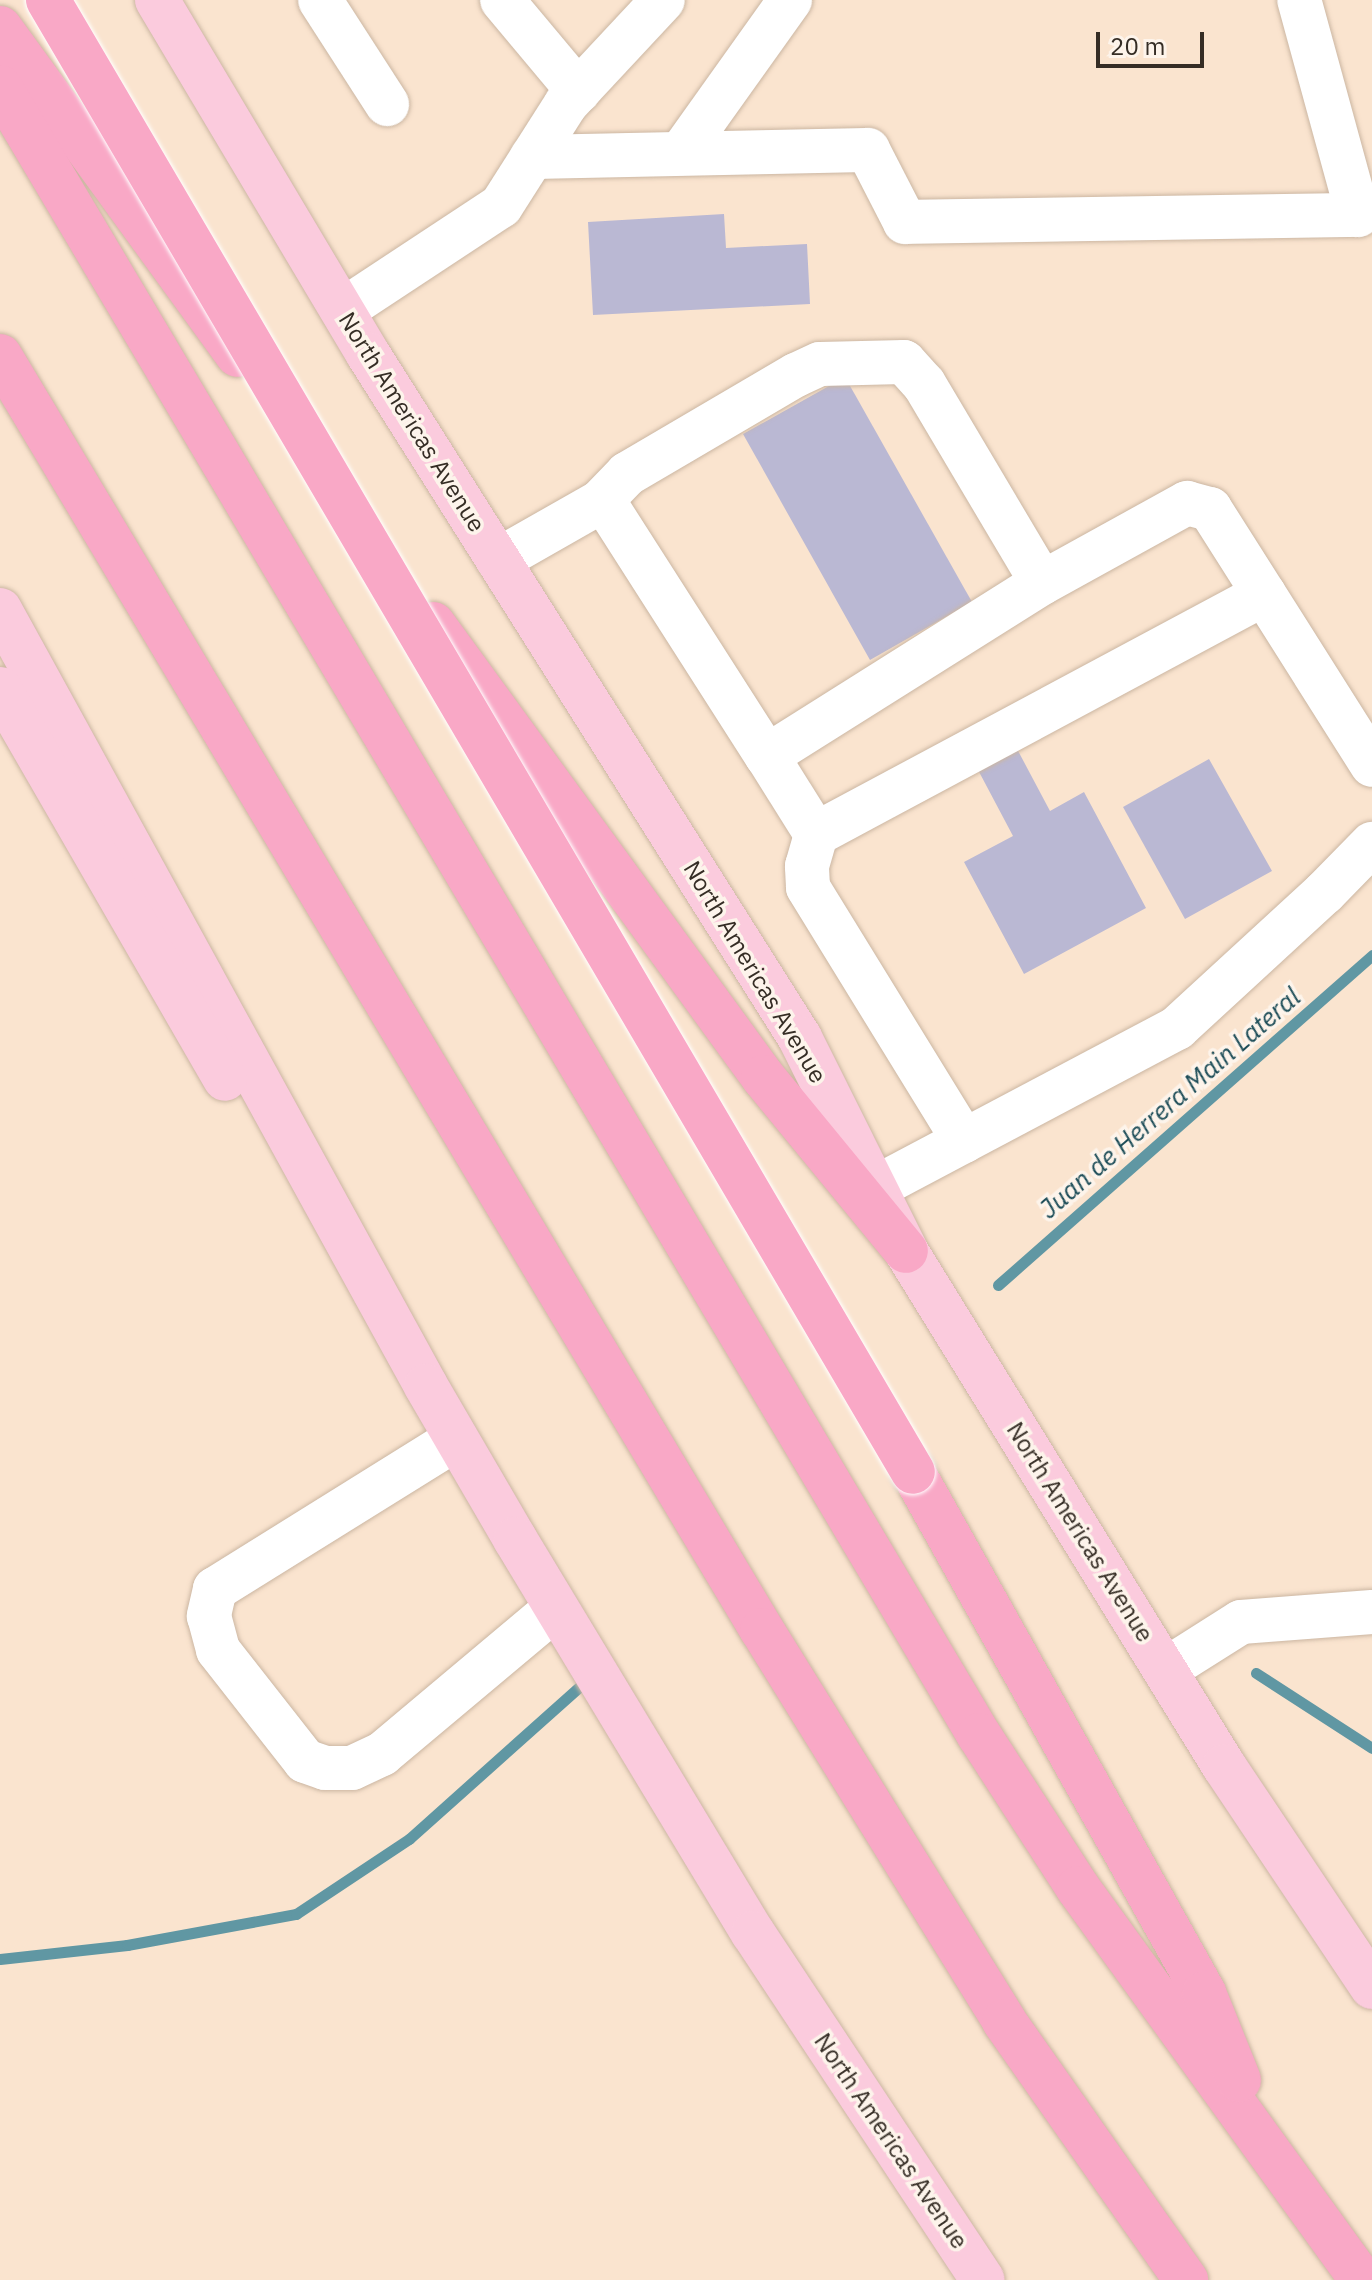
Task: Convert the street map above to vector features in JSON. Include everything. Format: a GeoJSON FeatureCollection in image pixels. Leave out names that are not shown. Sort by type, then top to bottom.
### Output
{"type":"FeatureCollection","features":[{"type":"Feature","properties":{"kind":"highway"},"geometry":{"type":"LineString","coordinates":[[48,0],[913,1472],[1204,1993],[1260,2135]]}},
{"type":"Feature","properties":{"kind":"highway"},"geometry":{"type":"LineString","coordinates":[[0,28],[763,1077],[906,1251]]}},
{"type":"Feature","properties":{"kind":"highway"},"geometry":{"type":"LineString","coordinates":[[0,87],[979,1735],[1078,1888],[1260,2135],[1353,2268]]}},
{"type":"Feature","properties":{"kind":"highway"},"geometry":{"type":"LineString","coordinates":[[0,356],[770,1643],[1004,2021],[1186,2280]]}},
{"type":"Feature","properties":{"kind":"main road","name":"North Americas Avenue"},"geometry":{"type":"LineString","coordinates":[[157,0],[343,310],[800,1038],[906,1251],[1224,1766],[1372,1987]]}},
{"type":"Feature","properties":{"kind":"main road","name":"North Americas Avenue"},"geometry":{"type":"LineString","coordinates":[[0,610],[456,1439],[753,1933],[983,2280]]}},
{"type":"Feature","properties":{"kind":"main road","name":"North Americas Avenue"},"geometry":{"type":"LineString","coordinates":[[0,689],[178,1001],[348,1278],[426,1386]]}},
{"type":"Feature","properties":{"kind":"lane"},"geometry":{"type":"LineString","coordinates":[[320,0],[387,104]]}},
{"type":"Feature","properties":{"kind":"lane"},"geometry":{"type":"LineString","coordinates":[[502,0],[578,91]]}},
{"type":"Feature","properties":{"kind":"lane"},"geometry":{"type":"LineString","coordinates":[[343,310],[501,206],[578,91],[663,0]]}},
{"type":"Feature","properties":{"kind":"lane"},"geometry":{"type":"LineString","coordinates":[[681,153],[790,0]]}},
{"type":"Feature","properties":{"kind":"lane"},"geometry":{"type":"LineString","coordinates":[[532,157],[868,150],[905,222],[1358,215],[1299,0]]}},
{"type":"Feature","properties":{"kind":"lane"},"geometry":{"type":"LineString","coordinates":[[498,560],[603,500],[627,474],[796,375],[820,364],[904,362],[924,384],[1042,583]]}},
{"type":"Feature","properties":{"kind":"lane"},"geometry":{"type":"LineString","coordinates":[[603,500],[816,834]]}},
{"type":"Feature","properties":{"kind":"lane"},"geometry":{"type":"LineString","coordinates":[[767,756],[1042,583],[1187,503],[1210,509],[1372,765]]}},
{"type":"Feature","properties":{"kind":"lane"},"geometry":{"type":"LineString","coordinates":[[964,1141],[808,887],[807,866],[816,834],[1264,594]]}},
{"type":"Feature","properties":{"kind":"lane"},"geometry":{"type":"LineString","coordinates":[[875,1188],[1177,1028],[1324,893],[1360,855]]}},
{"type":"Feature","properties":{"kind":"lane"},"geometry":{"type":"LineString","coordinates":[[456,1439],[215,1589],[209,1616],[218,1650],[305,1761],[325,1768],[352,1768],[382,1754],[556,1608]]}},
{"type":"Feature","properties":{"kind":"lane"},"geometry":{"type":"LineString","coordinates":[[1165,1670],[1241,1622],[1372,1612]]}},
{"type":"Feature","properties":{"kind":"building"},"geometry":{"type":"Polygon","coordinates":[[[724,214],[726,248],[807,244],[810,304],[593,315],[588,222],[724,214]]]}},
{"type":"Feature","properties":{"kind":"building"},"geometry":{"type":"Polygon","coordinates":[[[845,377],[972,602],[870,660],[743,434],[845,377]]]}},
{"type":"Feature","properties":{"kind":"building"},"geometry":{"type":"Polygon","coordinates":[[[1016,747],[1050,811],[1084,792],[1146,908],[1024,974],[964,862],[1013,836],[977,768],[1016,747]]]}},
{"type":"Feature","properties":{"kind":"building"},"geometry":{"type":"Polygon","coordinates":[[[1209,759],[1272,871],[1185,919],[1123,807],[1209,759]]]}},
{"type":"Feature","properties":{"kind":"waterway","name":"Juan de Herrera Main Lateral"},"geometry":{"type":"LineString","coordinates":[[998,1285],[1372,955]]}},
{"type":"Feature","properties":{"kind":"waterway"},"geometry":{"type":"LineString","coordinates":[[1256,1673],[1372,1748]]}},
{"type":"Feature","properties":{"kind":"waterway","name":"Juan de Herrera Main Lateral"},"geometry":{"type":"LineString","coordinates":[[0,1959],[127,1945],[296,1914],[409,1839],[579,1687]]}}]}
